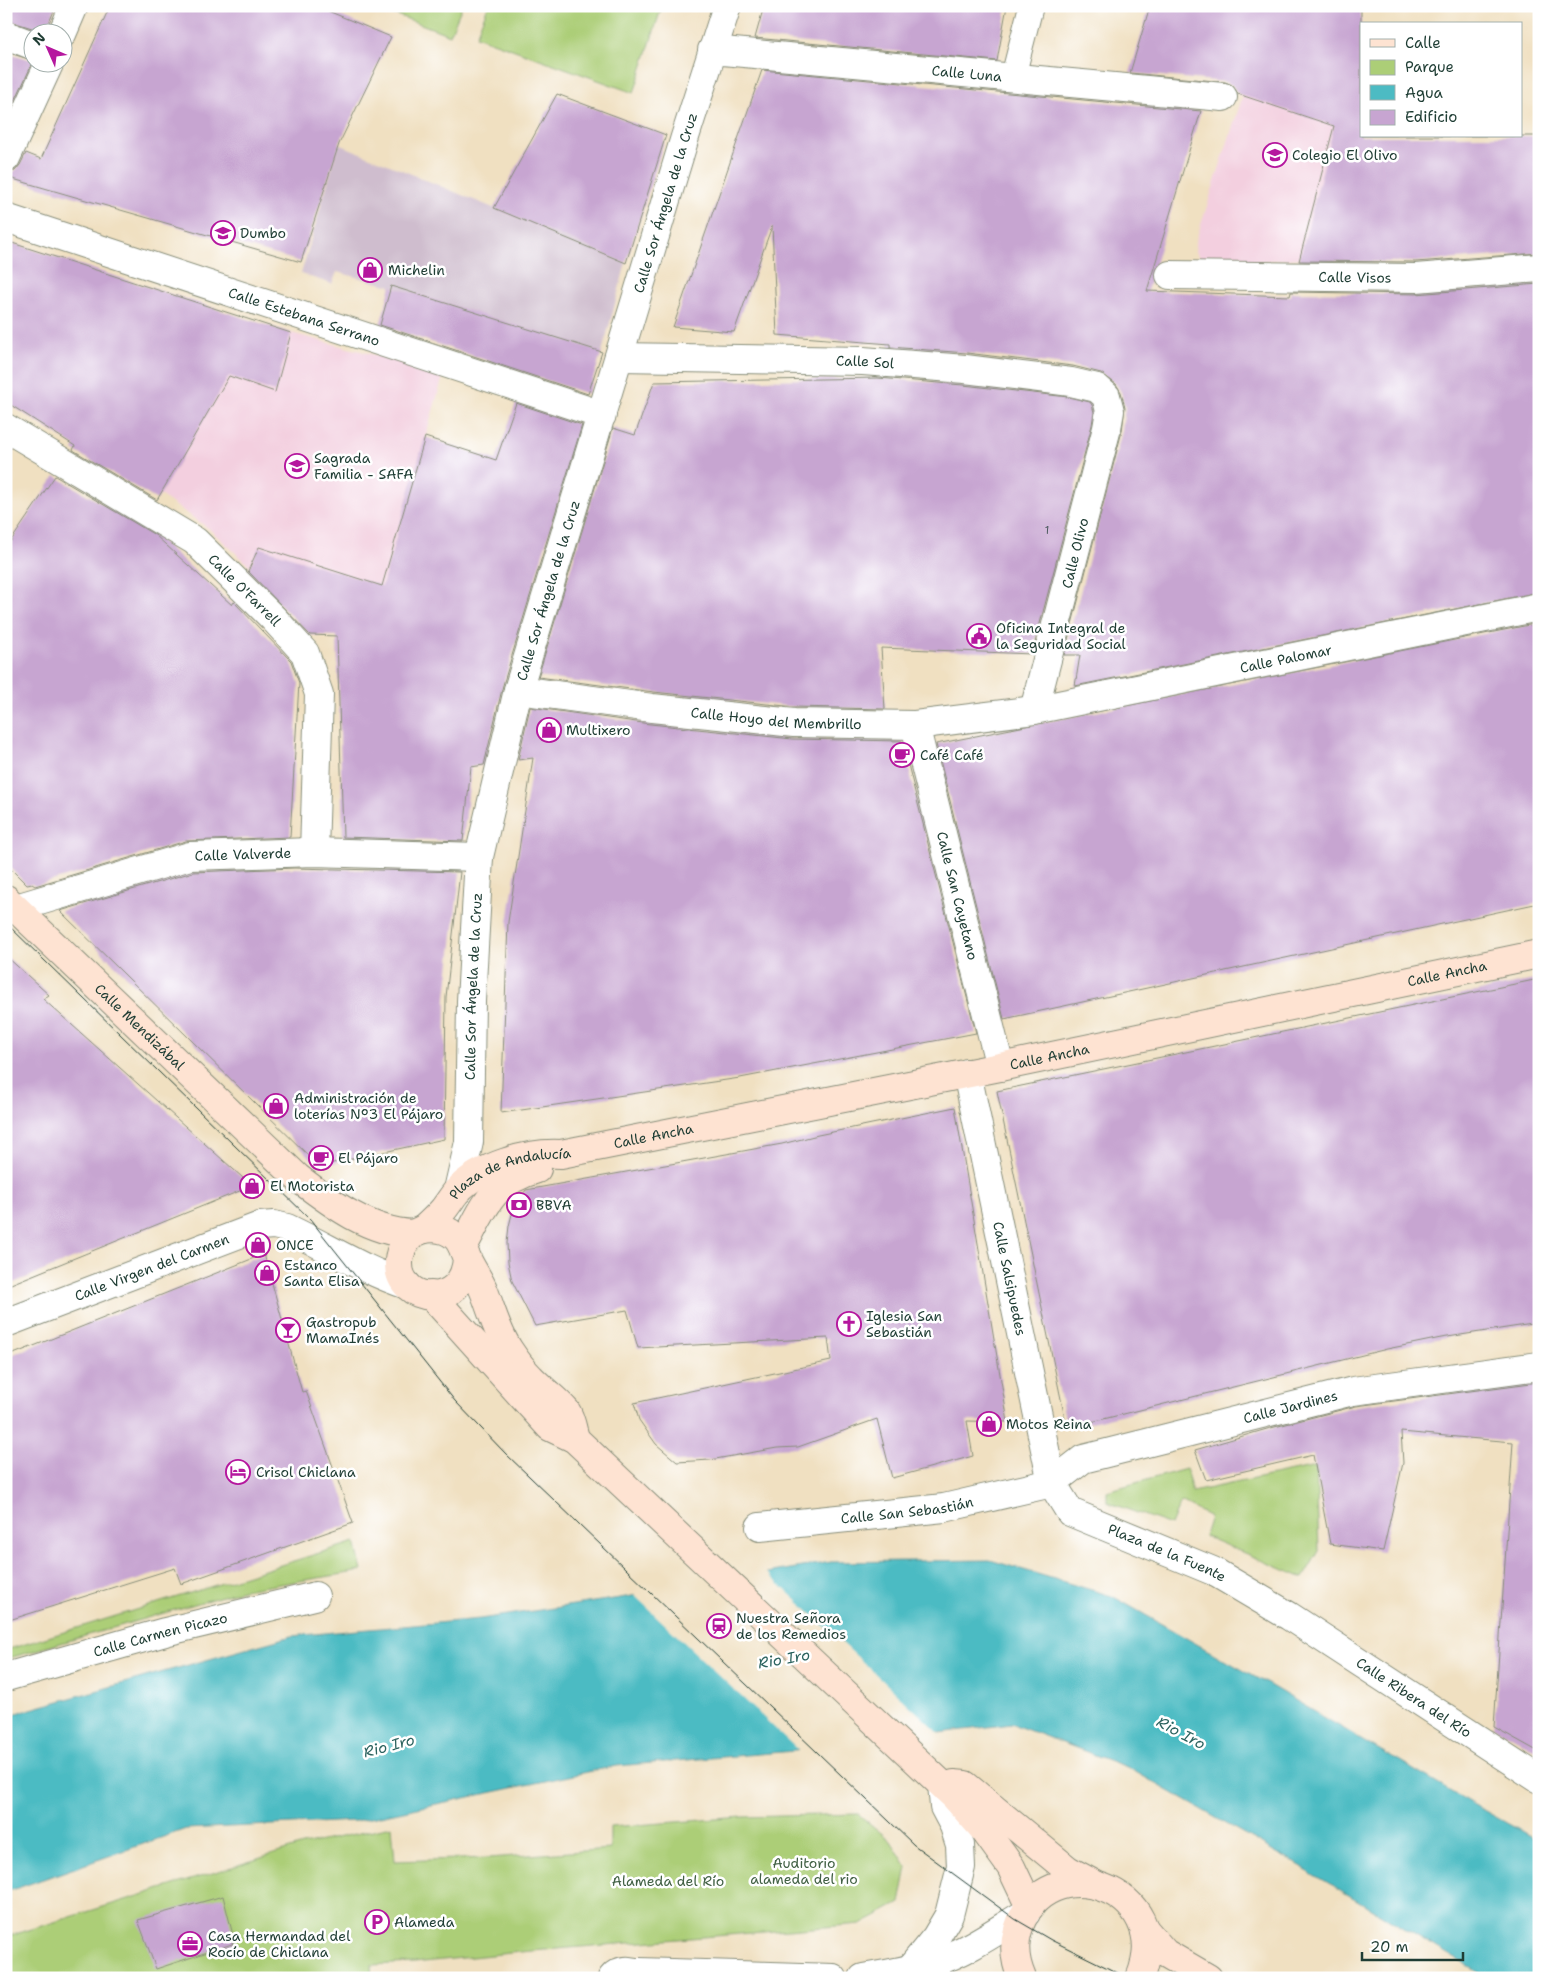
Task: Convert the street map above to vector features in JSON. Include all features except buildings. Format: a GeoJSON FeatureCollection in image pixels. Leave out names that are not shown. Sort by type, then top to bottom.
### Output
{"type":"FeatureCollection","features":[{"type":"Feature","properties":{"kind":"main road","name":"Calle Mendizábal"},"geometry":{"type":"LineString","coordinates":[[9,906],[298,1178],[321,1196],[356,1217],[391,1231],[418,1232]]}},
{"type":"Feature","properties":{"kind":"main road","name":"Calle Ancha"},"geometry":{"type":"LineString","coordinates":[[561,1154],[1000,1067],[1539,954]]}},
{"type":"Feature","properties":{"kind":"main road","name":"Plaza de Andalucía"},"geometry":{"type":"LineString","coordinates":[[543,1153],[561,1154],[548,1166],[525,1172],[511,1179],[498,1188],[486,1203],[465,1252],[466,1269],[456,1287],[446,1293],[419,1290],[402,1275],[399,1265],[400,1253],[405,1242],[443,1210],[458,1190],[492,1168],[519,1158],[543,1153]]}},
{"type":"Feature","properties":{"kind":"main road","name":"Plaza de Andalucía"},"geometry":{"type":"LineString","coordinates":[[418,1232],[435,1228],[447,1231],[457,1238],[483,1289],[494,1322],[509,1350],[529,1376],[567,1412],[584,1447]]}},
{"type":"Feature","properties":{"kind":"main road"},"geometry":{"type":"LineString","coordinates":[[419,1290],[550,1427],[584,1447],[936,1778],[986,1831],[1011,1867],[1028,1910]]}},
{"type":"Feature","properties":{"kind":"main road"},"geometry":{"type":"LineString","coordinates":[[936,1778],[965,1785],[1068,1870],[1094,1884],[1111,1890],[1126,1900],[1138,1913],[1145,1930],[1147,1948],[1145,1966],[1140,1978]]}},
{"type":"Feature","properties":{"kind":"main road"},"geometry":{"type":"LineString","coordinates":[[1022,1978],[1015,1955],[1016,1938],[1020,1922],[1028,1910],[1043,1894],[1059,1886],[1077,1883],[1094,1884]]}},
{"type":"Feature","properties":{"kind":"main road"},"geometry":{"type":"LineString","coordinates":[[1145,1930],[1165,1953],[1208,1978]]}},
{"type":"Feature","properties":{"kind":"street"},"geometry":{"type":"LineString","coordinates":[[67,22],[74,6]]}},
{"type":"Feature","properties":{"kind":"street","name":"Calle Sor Ángela de la Cruz"},"geometry":{"type":"LineString","coordinates":[[458,1190],[469,1142],[471,1001],[479,857],[518,690],[727,6]]}},
{"type":"Feature","properties":{"kind":"street"},"geometry":{"type":"LineString","coordinates":[[1013,77],[1031,6]]}},
{"type":"Feature","properties":{"kind":"street"},"geometry":{"type":"LineString","coordinates":[[6,35],[22,41]]}},
{"type":"Feature","properties":{"kind":"street","name":"Calle Luna"},"geometry":{"type":"LineString","coordinates":[[712,50],[1223,97]]}},
{"type":"Feature","properties":{"kind":"street"},"geometry":{"type":"LineString","coordinates":[[6,158],[45,72]]}},
{"type":"Feature","properties":{"kind":"street","name":"Calle Estebana Serrano"},"geometry":{"type":"LineString","coordinates":[[6,218],[602,415]]}},
{"type":"Feature","properties":{"kind":"street","name":"Calle Visos"},"geometry":{"type":"LineString","coordinates":[[1170,275],[1416,278],[1539,268]]}},
{"type":"Feature","properties":{"kind":"street","name":"Calle Sol"},"geometry":{"type":"LineString","coordinates":[[620,357],[863,361],[965,369],[1071,382],[1097,388],[1106,396]]}},
{"type":"Feature","properties":{"kind":"street","name":"Calle Olivo"},"geometry":{"type":"LineString","coordinates":[[1034,710],[1107,428],[1110,411],[1106,396]]}},
{"type":"Feature","properties":{"kind":"street","name":"Calle O'Farrell"},"geometry":{"type":"LineString","coordinates":[[6,428],[195,541],[273,618],[305,653],[319,694],[314,852]]}},
{"type":"Feature","properties":{"kind":"street","name":"Calle Palomar"},"geometry":{"type":"LineString","coordinates":[[1034,710],[1539,607]]}},
{"type":"Feature","properties":{"kind":"street","name":"Calle Hoyo del Membrillo"},"geometry":{"type":"LineString","coordinates":[[518,690],[652,708],[794,723],[916,725],[1034,710]]}},
{"type":"Feature","properties":{"kind":"street","name":"Calle San Cayetano"},"geometry":{"type":"LineString","coordinates":[[916,725],[1000,1067]]}},
{"type":"Feature","properties":{"kind":"street","name":"Calle Valverde"},"geometry":{"type":"LineString","coordinates":[[9,906],[190,856],[314,852],[479,857]]}},
{"type":"Feature","properties":{"kind":"street","name":"Calle Salsipuedes"},"geometry":{"type":"LineString","coordinates":[[967,1073],[1052,1483]]}},
{"type":"Feature","properties":{"kind":"street","name":"Calle Virgen del Carmen"},"geometry":{"type":"LineString","coordinates":[[6,1323],[260,1226],[274,1225],[287,1228],[376,1273],[419,1290]]}},
{"type":"Feature","properties":{"kind":"street","name":"Calle Jardines"},"geometry":{"type":"LineString","coordinates":[[1052,1483],[1083,1460],[1352,1391],[1539,1366]]}},
{"type":"Feature","properties":{"kind":"street","name":"Calle San Sebastián"},"geometry":{"type":"LineString","coordinates":[[760,1527],[944,1508],[1052,1483]]}},
{"type":"Feature","properties":{"kind":"street","name":"Plaza de la Fuente"},"geometry":{"type":"LineString","coordinates":[[1052,1483],[1070,1512],[1213,1571],[1289,1616]]}},
{"type":"Feature","properties":{"kind":"street","name":"Calle Carmen Picazo"},"geometry":{"type":"LineString","coordinates":[[6,1676],[165,1632],[315,1596]]}},
{"type":"Feature","properties":{"kind":"street","name":"Calle Ribera del Río"},"geometry":{"type":"LineString","coordinates":[[1289,1616],[1539,1779]]}},
{"type":"Feature","properties":{"kind":"street"},"geometry":{"type":"LineString","coordinates":[[909,1970],[936,1937],[949,1915],[961,1867],[960,1845],[954,1826],[944,1807],[936,1778]]}},
{"type":"Feature","properties":{"kind":"street"},"geometry":{"type":"LineString","coordinates":[[863,1978],[909,1970],[936,1962],[976,1944],[1028,1910]]}},
{"type":"Feature","properties":{"kind":"street"},"geometry":{"type":"LineString","coordinates":[[612,1978],[615,1974],[631,1970],[643,1975],[833,1978]]}},
{"type":"Feature","properties":{"kind":"shaded area","name":"Colegio El Olivo"},"geometry":{"type":"Polygon","coordinates":[[[1243,95],[1334,126],[1300,258],[1225,264],[1206,262],[1196,253],[1195,243],[1243,95]]]}},
{"type":"Feature","properties":{"kind":"shaded area"},"geometry":{"type":"Polygon","coordinates":[[[339,144],[626,263],[602,352],[391,286],[337,272],[332,284],[301,274],[339,144]]]}},
{"type":"Feature","properties":{"kind":"shaded area","name":"Sagrada Familia - SAFA"},"geometry":{"type":"Polygon","coordinates":[[[291,333],[444,373],[382,586],[259,548],[250,566],[208,528],[160,495],[229,376],[275,392],[291,333]]]}},
{"type":"Feature","properties":{"kind":"green space"},"geometry":{"type":"Polygon","coordinates":[[[373,6],[462,6],[450,35],[373,6]]]}},
{"type":"Feature","properties":{"kind":"green space"},"geometry":{"type":"Polygon","coordinates":[[[488,6],[662,6],[634,93],[476,36],[488,6]]]}},
{"type":"Feature","properties":{"kind":"green space"},"geometry":{"type":"Polygon","coordinates":[[[1316,1466],[1319,1551],[1303,1578],[1204,1536],[1210,1517],[1181,1502],[1171,1525],[1107,1502],[1107,1491],[1186,1469],[1192,1492],[1316,1466]]]}},
{"type":"Feature","properties":{"kind":"green space"},"geometry":{"type":"Polygon","coordinates":[[[355,1542],[362,1571],[243,1590],[6,1659],[6,1650],[355,1542]]]}},
{"type":"Feature","properties":{"kind":"green space"},"geometry":{"type":"Polygon","coordinates":[[[858,1814],[891,1841],[907,1867],[900,1903],[861,1924],[520,1952],[414,1963],[371,1965],[372,1978],[6,1978],[6,1937],[303,1845],[392,1826],[395,1861],[489,1858],[610,1849],[610,1827],[743,1817],[858,1814]]]}},
{"type":"Feature","properties":{"kind":"water","name":"Rio Iro"},"geometry":{"type":"Polygon","coordinates":[[[990,1560],[1112,1596],[1539,1841],[1539,1978],[1488,1978],[1305,1869],[1127,1767],[1012,1724],[794,1751],[616,1766],[356,1821],[186,1829],[6,1892],[6,1716],[292,1636],[480,1619],[620,1598],[831,1562],[990,1560]]]}},
{"type":"Feature","properties":{"kind":"pier"},"geometry":{"type":"Polygon","coordinates":[[[765,1571],[941,1735],[801,1753],[632,1593],[765,1571]]]}},
{"type":"Feature","properties":{"kind":"tram line"},"geometry":{"type":"LineString","coordinates":[[6,923],[310,1219],[455,1401],[506,1454],[914,1845],[1015,1919],[1051,1940],[1128,1978]]}},
{"type":"Feature","properties":{"kind":"place","name":"Colegio El Olivo"},"geometry":{"type":"Point","coordinates":[1275,155]}},
{"type":"Feature","properties":{"kind":"place","name":"Dumbo"},"geometry":{"type":"Point","coordinates":[223,233]}},
{"type":"Feature","properties":{"kind":"place","name":"Michelin"},"geometry":{"type":"Point","coordinates":[370,270]}},
{"type":"Feature","properties":{"kind":"place","name":"Sagrada Familia - SAFA"},"geometry":{"type":"Point","coordinates":[297,466]}},
{"type":"Feature","properties":{"kind":"place","name":"Oficina Integral de la Seguridad Social"},"geometry":{"type":"Point","coordinates":[979,636]}},
{"type":"Feature","properties":{"kind":"place","name":"Multixero"},"geometry":{"type":"Point","coordinates":[549,730]}},
{"type":"Feature","properties":{"kind":"place","name":"Café Café"},"geometry":{"type":"Point","coordinates":[902,755]}},
{"type":"Feature","properties":{"kind":"place","name":"Administración de loterías N°3 El Pájaro"},"geometry":{"type":"Point","coordinates":[276,1106]}},
{"type":"Feature","properties":{"kind":"place","name":"El Pájaro"},"geometry":{"type":"Point","coordinates":[321,1158]}},
{"type":"Feature","properties":{"kind":"place","name":"El Motorista"},"geometry":{"type":"Point","coordinates":[252,1186]}},
{"type":"Feature","properties":{"kind":"place","name":"BBVA"},"geometry":{"type":"Point","coordinates":[519,1205]}},
{"type":"Feature","properties":{"kind":"place","name":"ONCE"},"geometry":{"type":"Point","coordinates":[258,1245]}},
{"type":"Feature","properties":{"kind":"place","name":"Estanco Santa Elisa"},"geometry":{"type":"Point","coordinates":[267,1273]}},
{"type":"Feature","properties":{"kind":"place","name":"Iglesia San Sebastián"},"geometry":{"type":"Point","coordinates":[849,1324]}},
{"type":"Feature","properties":{"kind":"place","name":"Gastropub MamaInés"},"geometry":{"type":"Point","coordinates":[288,1330]}},
{"type":"Feature","properties":{"kind":"place","name":"Motos Reina"},"geometry":{"type":"Point","coordinates":[989,1424]}},
{"type":"Feature","properties":{"kind":"place","name":"Crisol Chiclana"},"geometry":{"type":"Point","coordinates":[238,1472]}},
{"type":"Feature","properties":{"kind":"place","name":"Nuestra Señora de los Remedios"},"geometry":{"type":"Point","coordinates":[719,1626]}},
{"type":"Feature","properties":{"kind":"place","name":"Alameda"},"geometry":{"type":"Point","coordinates":[377,1922]}},
{"type":"Feature","properties":{"kind":"place","name":"Casa Hermandad del Rocío de Chiclana"},"geometry":{"type":"Point","coordinates":[190,1944]}},
{"type":"Feature","properties":{"kind":"park label","name":"Auditorio alameda del rio"},"geometry":{"type":"Point","coordinates":[804,1872]}},
{"type":"Feature","properties":{"kind":"park label","name":"Alameda del Río"},"geometry":{"type":"Point","coordinates":[668,1881]}}]}
